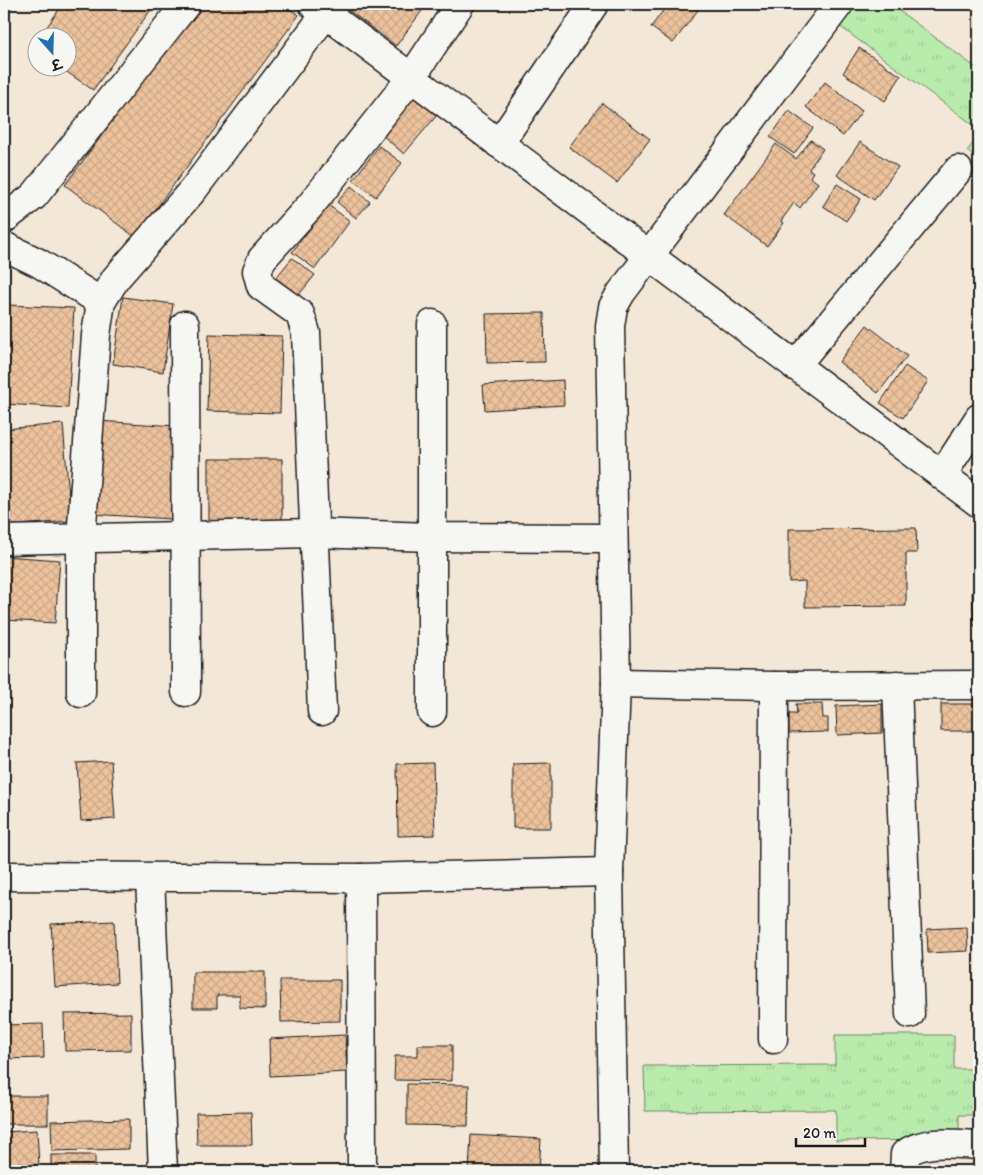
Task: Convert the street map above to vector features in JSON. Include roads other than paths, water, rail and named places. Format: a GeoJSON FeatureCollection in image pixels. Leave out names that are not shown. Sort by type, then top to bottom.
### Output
{"type":"FeatureCollection","features":[{"type":"Feature","properties":{"kind":"street"},"geometry":{"type":"LineString","coordinates":[[4,219],[34,196],[186,4]]}},
{"type":"Feature","properties":{"kind":"street"},"geometry":{"type":"LineString","coordinates":[[322,710],[304,323],[300,314],[294,308],[261,286],[257,272],[262,258],[310,206],[411,78],[460,4]]}},
{"type":"Feature","properties":{"kind":"street"},"geometry":{"type":"LineString","coordinates":[[498,144],[594,4]]}},
{"type":"Feature","properties":{"kind":"street"},"geometry":{"type":"LineString","coordinates":[[614,1171],[610,872],[616,683],[612,538],[610,326],[613,307],[648,256],[839,4]]}},
{"type":"Feature","properties":{"kind":"street"},"geometry":{"type":"LineString","coordinates":[[81,693],[81,538],[96,335],[101,302],[116,278],[193,190],[324,7],[411,78],[498,144],[979,503]]}},
{"type":"Feature","properties":{"kind":"street"},"geometry":{"type":"LineString","coordinates":[[795,366],[958,170]]}},
{"type":"Feature","properties":{"kind":"street"},"geometry":{"type":"LineString","coordinates":[[4,246],[39,263],[101,302]]}},
{"type":"Feature","properties":{"kind":"street"},"geometry":{"type":"LineString","coordinates":[[432,324],[432,712]]}},
{"type":"Feature","properties":{"kind":"street"},"geometry":{"type":"LineString","coordinates":[[185,325],[184,536],[186,692]]}},
{"type":"Feature","properties":{"kind":"street"},"geometry":{"type":"LineString","coordinates":[[942,475],[979,418]]}},
{"type":"Feature","properties":{"kind":"street"},"geometry":{"type":"LineString","coordinates":[[4,540],[313,533],[612,538]]}},
{"type":"Feature","properties":{"kind":"street"},"geometry":{"type":"LineString","coordinates":[[616,683],[774,686],[979,685]]}},
{"type":"Feature","properties":{"kind":"street"},"geometry":{"type":"LineString","coordinates":[[898,685],[910,1014]]}},
{"type":"Feature","properties":{"kind":"street"},"geometry":{"type":"LineString","coordinates":[[773,1039],[774,686]]}},
{"type":"Feature","properties":{"kind":"street"},"geometry":{"type":"LineString","coordinates":[[4,876],[361,878],[610,872]]}},
{"type":"Feature","properties":{"kind":"street"},"geometry":{"type":"LineString","coordinates":[[150,878],[163,1171]]}},
{"type":"Feature","properties":{"kind":"street"},"geometry":{"type":"LineString","coordinates":[[361,878],[362,1171]]}},
{"type":"Feature","properties":{"kind":"street"},"geometry":{"type":"LineString","coordinates":[[904,1171],[905,1154],[914,1147],[937,1144],[979,1145]]}}]}
